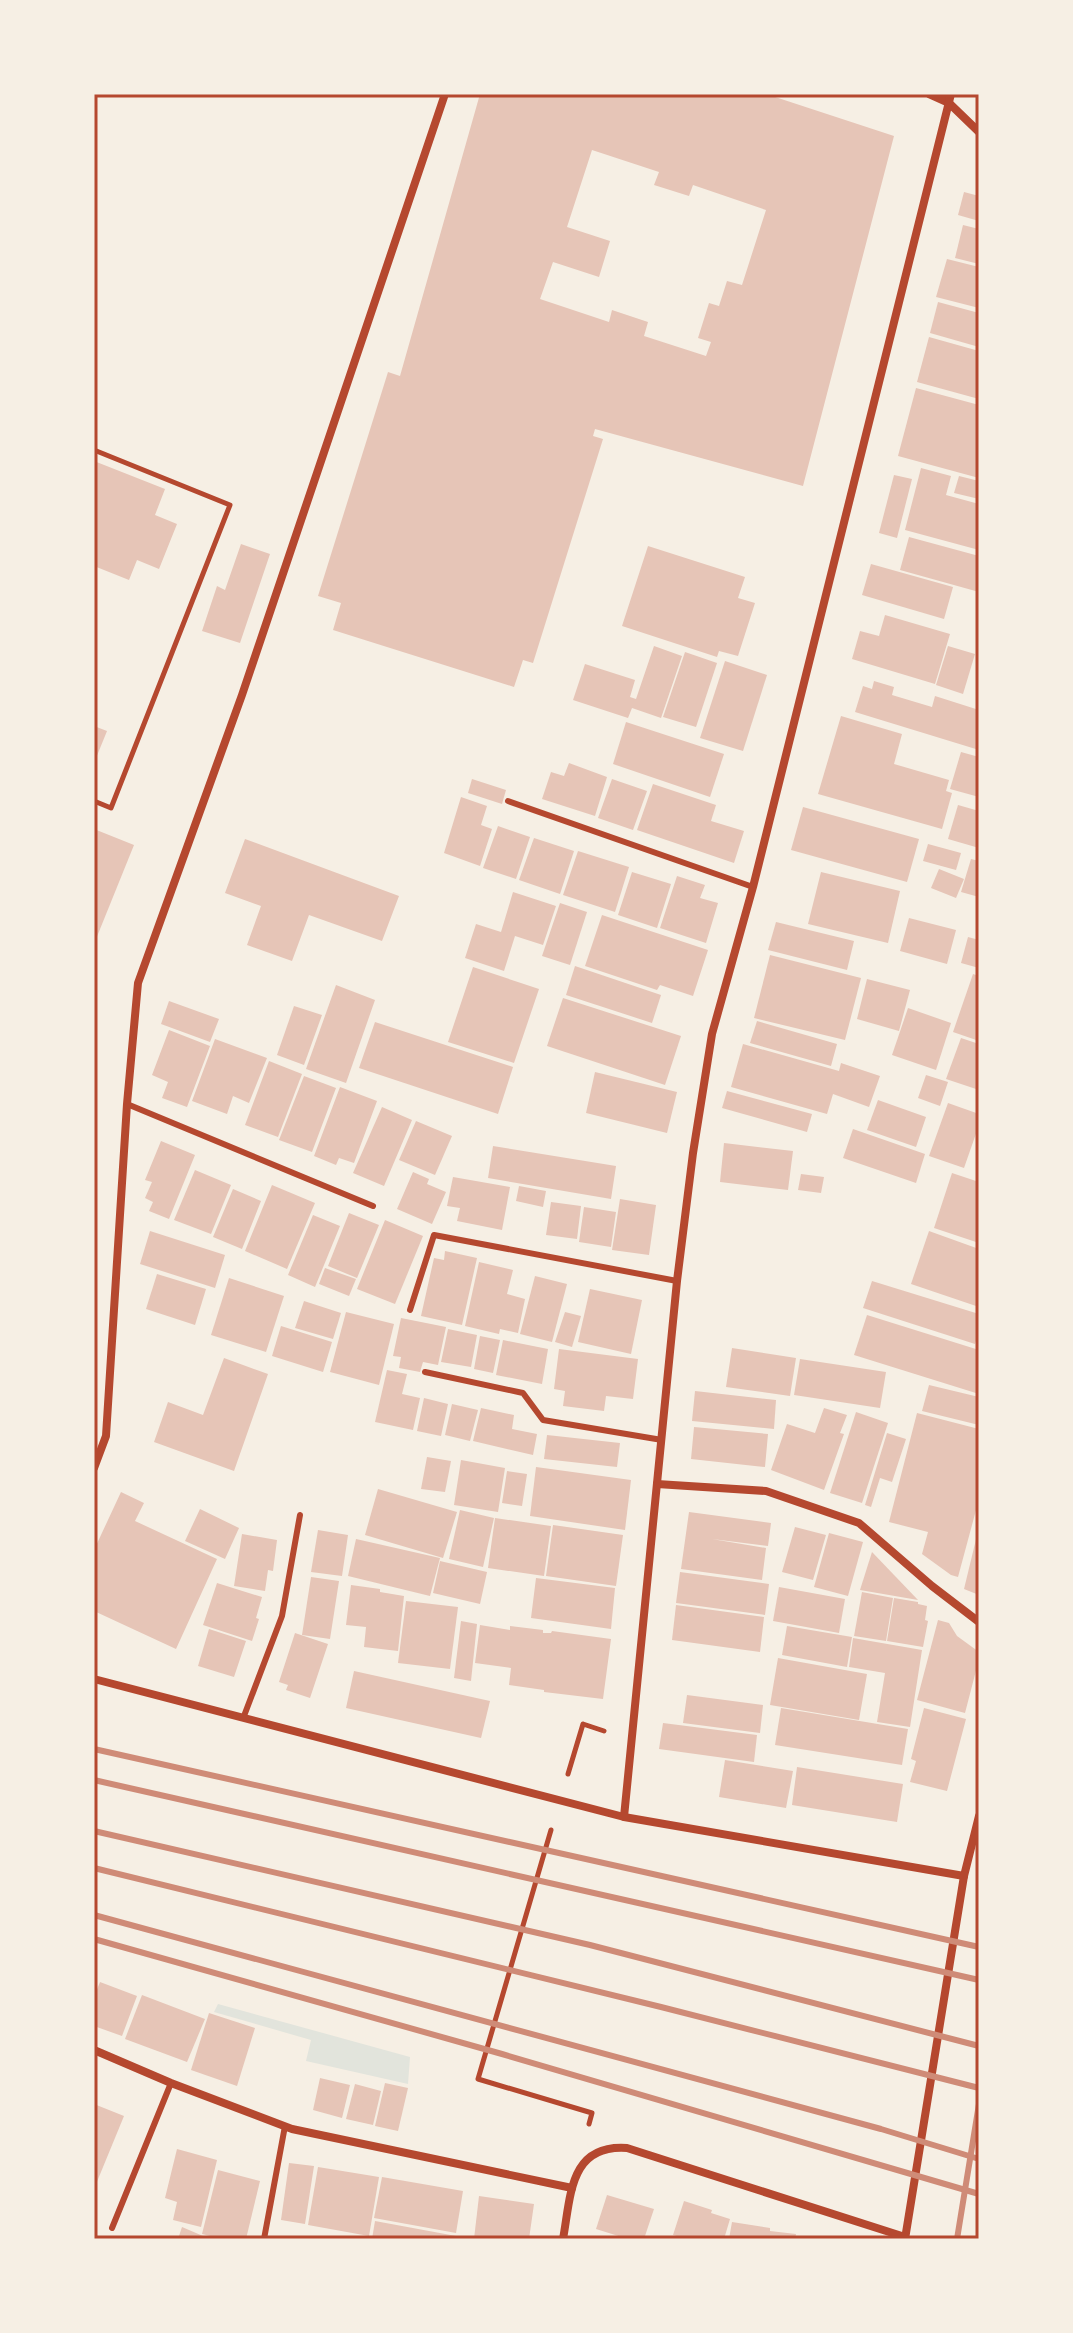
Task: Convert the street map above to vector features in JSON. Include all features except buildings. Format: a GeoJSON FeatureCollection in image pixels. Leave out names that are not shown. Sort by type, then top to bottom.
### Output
{"type":"FeatureCollection","features":[{"type":"Feature","properties":{"kind":"street"},"geometry":{"type":"LineString","coordinates":[[94,1468],[106,1436],[127,1104],[138,983],[242,695],[445,94]]}},
{"type":"Feature","properties":{"kind":"street"},"geometry":{"type":"LineString","coordinates":[[929,94],[950,99],[979,132]]}},
{"type":"Feature","properties":{"kind":"street"},"geometry":{"type":"LineString","coordinates":[[624,1817],[677,1281],[712,1034],[753,887],[950,99]]}},
{"type":"Feature","properties":{"kind":"street"},"geometry":{"type":"LineString","coordinates":[[657,1484],[766,1491],[859,1523],[979,1622]]}},
{"type":"Feature","properties":{"kind":"street"},"geometry":{"type":"LineString","coordinates":[[94,1679],[624,1817],[964,1876]]}},
{"type":"Feature","properties":{"kind":"street"},"geometry":{"type":"LineString","coordinates":[[563,2239],[576,2173],[584,2160],[597,2151],[612,2147],[627,2148],[905,2238],[964,1876],[979,1816]]}},
{"type":"Feature","properties":{"kind":"street"},"geometry":{"type":"LineString","coordinates":[[94,2050],[285,2126],[572,2188]]}},
{"type":"Feature","properties":{"kind":"lane"},"geometry":{"type":"LineString","coordinates":[[508,801],[753,887]]}},
{"type":"Feature","properties":{"kind":"lane"},"geometry":{"type":"LineString","coordinates":[[127,1104],[373,1206]]}},
{"type":"Feature","properties":{"kind":"lane"},"geometry":{"type":"LineString","coordinates":[[410,1310],[434,1235],[677,1281]]}},
{"type":"Feature","properties":{"kind":"lane"},"geometry":{"type":"LineString","coordinates":[[425,1372],[523,1393],[543,1420],[662,1440]]}},
{"type":"Feature","properties":{"kind":"lane"},"geometry":{"type":"LineString","coordinates":[[244,1716],[282,1616],[300,1515]]}},
{"type":"Feature","properties":{"kind":"lane"},"geometry":{"type":"LineString","coordinates":[[112,2228],[171,2083]]}},
{"type":"Feature","properties":{"kind":"lane"},"geometry":{"type":"LineString","coordinates":[[264,2239],[285,2126]]}},
{"type":"Feature","properties":{"kind":"path"},"geometry":{"type":"LineString","coordinates":[[94,450],[230,505],[111,808],[94,801]]}},
{"type":"Feature","properties":{"kind":"path"},"geometry":{"type":"LineString","coordinates":[[565,1784],[583,1724],[606,1731]]}},
{"type":"Feature","properties":{"kind":"path"},"geometry":{"type":"LineString","coordinates":[[552,1826],[478,2079],[592,2113]]}},
{"type":"Feature","properties":{"kind":"shaded area"},"geometry":{"type":"Polygon","coordinates":[[[218,2004],[410,2057],[408,2084],[306,2061],[311,2040],[214,2012],[218,2004]]]}},
{"type":"Feature","properties":{"kind":"railway"},"geometry":{"type":"LineString","coordinates":[[94,1749],[979,1947]]}},
{"type":"Feature","properties":{"kind":"railway"},"geometry":{"type":"LineString","coordinates":[[94,1780],[979,1980]]}},
{"type":"Feature","properties":{"kind":"railway"},"geometry":{"type":"LineString","coordinates":[[94,1831],[590,1945],[979,2046]]}},
{"type":"Feature","properties":{"kind":"railway"},"geometry":{"type":"LineString","coordinates":[[94,1868],[979,2088]]}},
{"type":"Feature","properties":{"kind":"railway"},"geometry":{"type":"LineString","coordinates":[[94,1915],[881,2129],[979,2159]]}},
{"type":"Feature","properties":{"kind":"railway"},"geometry":{"type":"LineString","coordinates":[[94,1939],[502,2054],[979,2194]]}},
{"type":"Feature","properties":{"kind":"railway"},"geometry":{"type":"LineString","coordinates":[[957,2239],[979,2104]]}}]}
